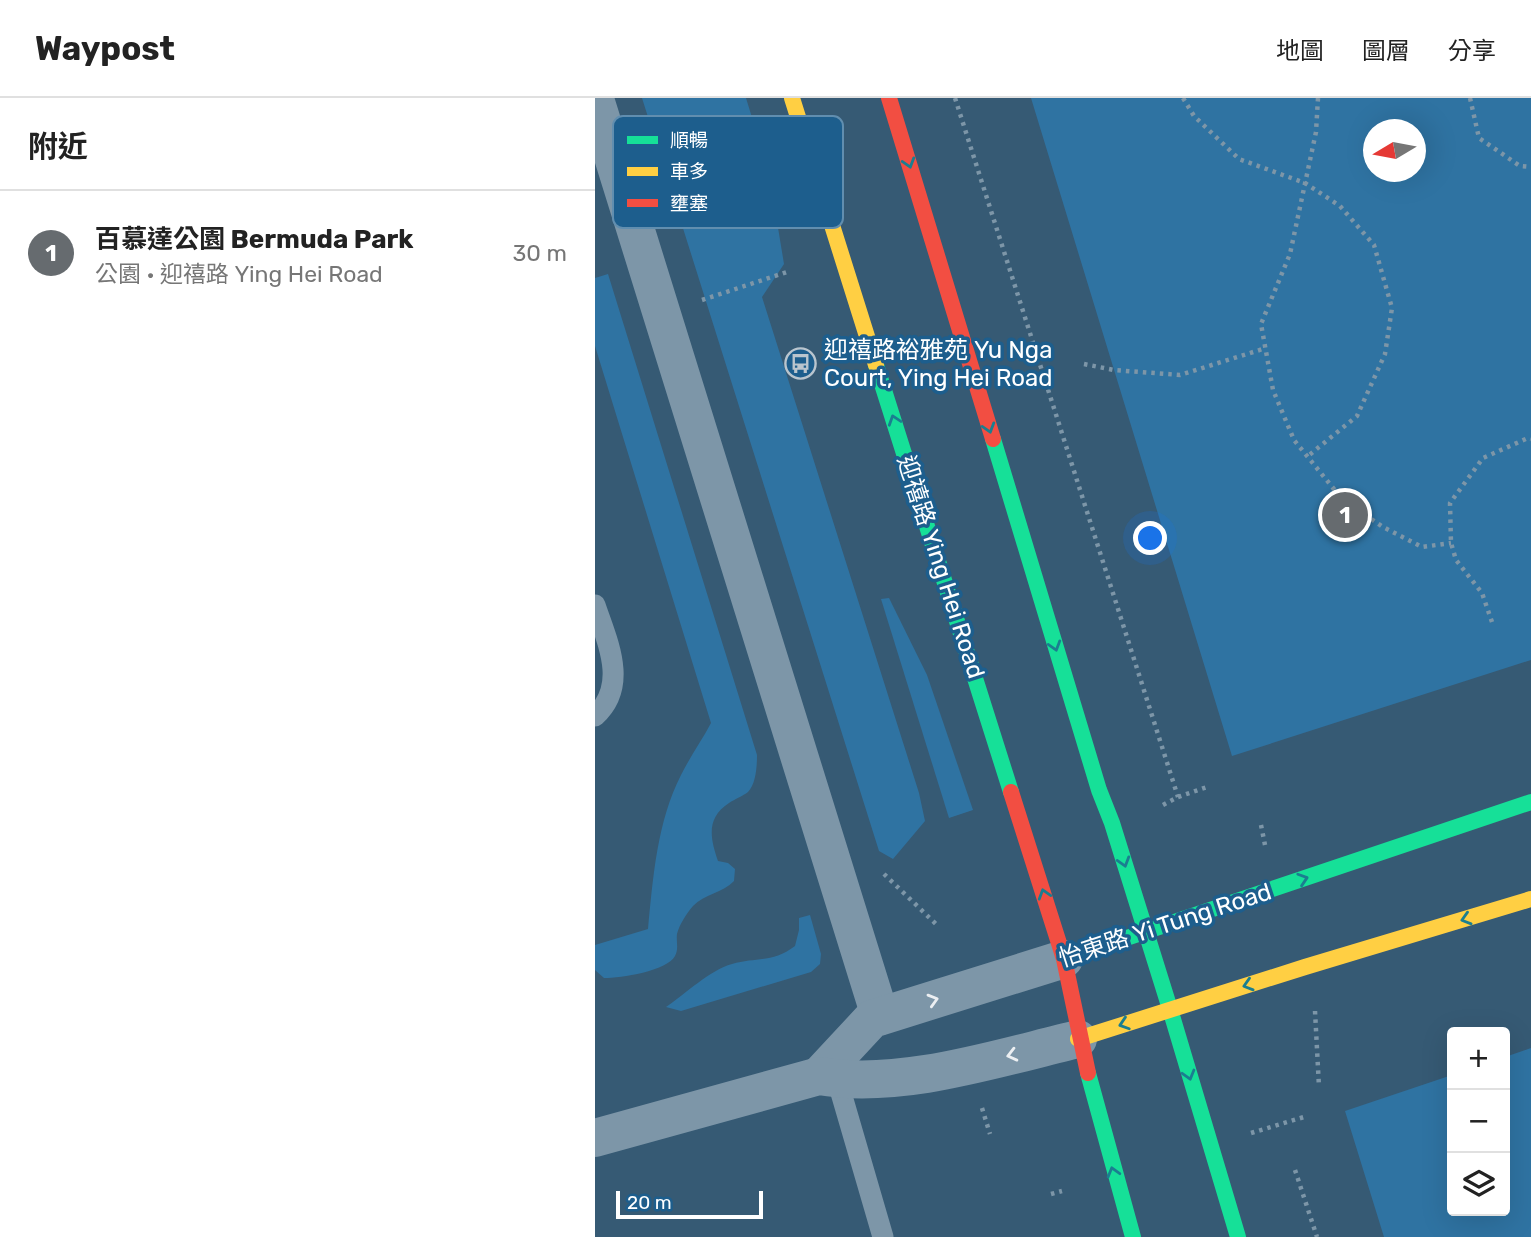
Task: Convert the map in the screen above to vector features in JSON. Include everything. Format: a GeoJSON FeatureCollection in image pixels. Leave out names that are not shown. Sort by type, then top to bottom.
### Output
{"type":"FeatureCollection","features":[{"type":"Feature","properties":{"kind":"main road","name":"迎禧路 Ying Hei Road"},"geometry":{"type":"LineString","coordinates":[[792,98],[798,116]]}},
{"type":"Feature","properties":{"kind":"main road"},"geometry":{"type":"LineString","coordinates":[[889,98],[1238,1237]]}},
{"type":"Feature","properties":{"kind":"main road","name":"迎禧路 Ying Hei Road"},"geometry":{"type":"LineString","coordinates":[[833,228],[1064,959],[1078,1039],[1133,1237]]}},
{"type":"Feature","properties":{"kind":"main road","name":"怡東路 Yi Tung Road"},"geometry":{"type":"LineString","coordinates":[[1064,959],[1531,803]]}},
{"type":"Feature","properties":{"kind":"main road"},"geometry":{"type":"LineString","coordinates":[[1078,1039],[1531,899]]}},
{"type":"Feature","properties":{"kind":"street"},"geometry":{"type":"LineString","coordinates":[[595,99],[613,157]]}},
{"type":"Feature","properties":{"kind":"street"},"geometry":{"type":"LineString","coordinates":[[635,228],[880,1016]]}},
{"type":"Feature","properties":{"kind":"street","name":"怡東路 Yi Tung Road"},"geometry":{"type":"LineString","coordinates":[[828,1078],[872,1019],[1064,959]]}},
{"type":"Feature","properties":{"kind":"street"},"geometry":{"type":"LineString","coordinates":[[595,1138],[828,1078],[886,1080],[971,1065],[1078,1039]]}},
{"type":"Feature","properties":{"kind":"lane"},"geometry":{"type":"LineString","coordinates":[[595,604],[614,668],[609,699],[595,716]]}},
{"type":"Feature","properties":{"kind":"lane"},"geometry":{"type":"LineString","coordinates":[[828,1078],[883,1237]]}},
{"type":"Feature","properties":{"kind":"path"},"geometry":{"type":"LineString","coordinates":[[955,98],[1178,797]]}},
{"type":"Feature","properties":{"kind":"path"},"geometry":{"type":"LineString","coordinates":[[1183,98],[1194,116],[1239,159],[1305,183],[1340,206],[1374,245],[1392,309],[1385,354],[1357,416],[1308,457]]}},
{"type":"Feature","properties":{"kind":"path"},"geometry":{"type":"LineString","coordinates":[[1318,98],[1316,132],[1290,254],[1261,324],[1273,390],[1294,440],[1342,499],[1383,527],[1422,547],[1451,543]]}},
{"type":"Feature","properties":{"kind":"path"},"geometry":{"type":"LineString","coordinates":[[1470,98],[1479,138],[1520,166],[1531,167]]}},
{"type":"Feature","properties":{"kind":"path"},"geometry":{"type":"LineString","coordinates":[[662,314],[787,272]]}},
{"type":"Feature","properties":{"kind":"path"},"geometry":{"type":"LineString","coordinates":[[1084,363],[1114,370],[1180,375],[1266,348]]}},
{"type":"Feature","properties":{"kind":"path"},"geometry":{"type":"LineString","coordinates":[[1492,622],[1482,593],[1456,561],[1451,543],[1450,503],[1483,458],[1531,439]]}},
{"type":"Feature","properties":{"kind":"path"},"geometry":{"type":"LineString","coordinates":[[1163,805],[1207,788]]}},
{"type":"Feature","properties":{"kind":"path"},"geometry":{"type":"LineString","coordinates":[[1261,825],[1267,853]]}},
{"type":"Feature","properties":{"kind":"path"},"geometry":{"type":"LineString","coordinates":[[881,871],[937,925]]}},
{"type":"Feature","properties":{"kind":"path"},"geometry":{"type":"LineString","coordinates":[[1315,1009],[1319,1087]]}},
{"type":"Feature","properties":{"kind":"path"},"geometry":{"type":"LineString","coordinates":[[981,1104],[990,1134]]}},
{"type":"Feature","properties":{"kind":"path"},"geometry":{"type":"LineString","coordinates":[[1249,1133],[1304,1117]]}},
{"type":"Feature","properties":{"kind":"path"},"geometry":{"type":"LineString","coordinates":[[1295,1170],[1317,1237]]}},
{"type":"Feature","properties":{"kind":"path"},"geometry":{"type":"LineString","coordinates":[[1051,1194],[1062,1191]]}},
{"type":"Feature","properties":{"kind":"shaded area"},"geometry":{"type":"Polygon","coordinates":[[[642,98],[746,98],[752,116],[648,116],[642,98]]]}},
{"type":"Feature","properties":{"kind":"shaded area"},"geometry":{"type":"Polygon","coordinates":[[[1031,98],[1531,98],[1531,660],[1232,756],[1031,98]]]}},
{"type":"Feature","properties":{"kind":"shaded area"},"geometry":{"type":"Polygon","coordinates":[[[683,228],[778,228],[784,264],[762,297],[919,793],[925,821],[893,859],[879,851],[683,228]]]}},
{"type":"Feature","properties":{"kind":"shaded area"},"geometry":{"type":"Polygon","coordinates":[[[608,274],[757,755],[751,789],[722,809],[713,822],[713,844],[718,861],[728,863],[735,869],[734,881],[697,902],[683,919],[677,934],[676,953],[670,961],[643,973],[604,978],[595,970],[595,945],[648,929],[657,850],[666,812],[681,775],[711,723],[595,346],[595,278],[608,274]]]}},
{"type":"Feature","properties":{"kind":"shaded area"},"geometry":{"type":"Polygon","coordinates":[[[889,598],[927,675],[973,810],[949,818],[881,599],[889,598]]]}},
{"type":"Feature","properties":{"kind":"shaded area"},"geometry":{"type":"Polygon","coordinates":[[[810,915],[821,954],[820,964],[811,972],[681,1011],[666,1007],[724,967],[779,955],[795,946],[799,918],[810,915]]]}},
{"type":"Feature","properties":{"kind":"shaded area"},"geometry":{"type":"Polygon","coordinates":[[[1531,1048],[1531,1237],[1384,1237],[1345,1111],[1447,1077],[1447,1216],[1510,1216],[1510,1055],[1531,1048]]]}},
{"type":"Feature","properties":{"kind":"traffic: fast"},"geometry":{"type":"LineString","coordinates":[[876,365],[1011,792]]}},
{"type":"Feature","properties":{"kind":"traffic: fast"},"geometry":{"type":"LineString","coordinates":[[993,439],[1238,1237]]}},
{"type":"Feature","properties":{"kind":"traffic: fast"},"geometry":{"type":"LineString","coordinates":[[1064,959],[1531,802]]}},
{"type":"Feature","properties":{"kind":"traffic: fast"},"geometry":{"type":"LineString","coordinates":[[1088,1073],[1133,1237]]}},
{"type":"Feature","properties":{"kind":"traffic: slow"},"geometry":{"type":"LineString","coordinates":[[792,98],[798,116]]}},
{"type":"Feature","properties":{"kind":"traffic: slow"},"geometry":{"type":"LineString","coordinates":[[833,228],[876,365]]}},
{"type":"Feature","properties":{"kind":"traffic: slow"},"geometry":{"type":"LineString","coordinates":[[1078,1039],[1531,899]]}},
{"type":"Feature","properties":{"kind":"traffic: jam"},"geometry":{"type":"LineString","coordinates":[[889,98],[993,439]]}},
{"type":"Feature","properties":{"kind":"traffic: jam"},"geometry":{"type":"LineString","coordinates":[[1011,792],[1064,959],[1088,1073]]}},
{"type":"Feature","properties":{"kind":"place","name":"迎禧路裕雅苑 Yu Nga Court, Ying Hei Road"},"geometry":{"type":"Point","coordinates":[801,364]}},
{"type":"Feature","properties":{"kind":"place","name":"百慕達公園 Bermuda Park"},"geometry":{"type":"Point","coordinates":[1345,515]}}]}
